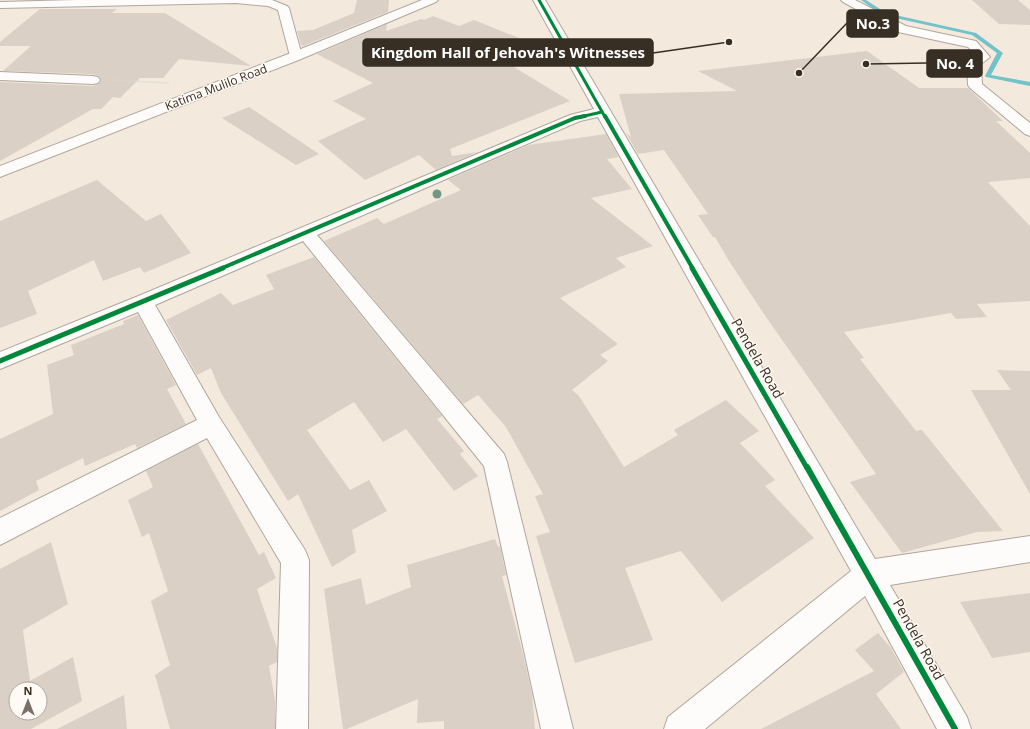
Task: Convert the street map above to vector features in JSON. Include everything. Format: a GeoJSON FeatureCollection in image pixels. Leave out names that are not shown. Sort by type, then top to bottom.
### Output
{"type":"FeatureCollection","features":[{"type":"Feature","properties":{"kind":"street"},"geometry":{"type":"LineString","coordinates":[[0,5],[18,3],[236,0],[270,2],[283,8],[296,56]]}},
{"type":"Feature","properties":{"kind":"street","name":"Katima Mulilo Road"},"geometry":{"type":"LineString","coordinates":[[0,172],[296,56],[432,0]]}},
{"type":"Feature","properties":{"kind":"street","name":"Pendela Road"},"geometry":{"type":"LineString","coordinates":[[539,0],[602,112],[869,574],[955,729]]}},
{"type":"Feature","properties":{"kind":"street"},"geometry":{"type":"LineString","coordinates":[[847,0],[902,29],[972,44],[984,57],[974,62],[975,85],[1030,131]]}},
{"type":"Feature","properties":{"kind":"street"},"geometry":{"type":"LineString","coordinates":[[0,16],[18,3]]}},
{"type":"Feature","properties":{"kind":"street"},"geometry":{"type":"LineString","coordinates":[[0,76],[93,80]]}},
{"type":"Feature","properties":{"kind":"street"},"geometry":{"type":"LineString","coordinates":[[0,361],[306,233],[574,118],[602,112]]}},
{"type":"Feature","properties":{"kind":"street"},"geometry":{"type":"LineString","coordinates":[[306,233],[495,462],[557,729]]}},
{"type":"Feature","properties":{"kind":"street"},"geometry":{"type":"LineString","coordinates":[[143,302],[211,424],[295,560],[292,729]]}},
{"type":"Feature","properties":{"kind":"street"},"geometry":{"type":"LineString","coordinates":[[0,532],[211,424]]}},
{"type":"Feature","properties":{"kind":"street"},"geometry":{"type":"LineString","coordinates":[[680,729],[869,574],[1030,549]]}},
{"type":"Feature","properties":{"kind":"path"},"geometry":{"type":"LineString","coordinates":[[93,80],[193,84],[207,91]]}},
{"type":"Feature","properties":{"kind":"building"},"geometry":{"type":"Polygon","coordinates":[[[357,0],[389,0],[388,12],[303,46],[301,45],[297,31],[313,30],[354,13],[357,0]]]}},
{"type":"Feature","properties":{"kind":"building"},"geometry":{"type":"Polygon","coordinates":[[[972,0],[1018,0],[1030,10],[1030,25],[999,24],[972,0]]]}},
{"type":"Feature","properties":{"kind":"building"},"geometry":{"type":"Polygon","coordinates":[[[40,9],[117,9],[112,13],[165,13],[251,66],[179,59],[163,78],[140,78],[120,98],[113,97],[101,109],[93,109],[0,161],[0,82],[93,86],[101,81],[99,76],[93,74],[3,71],[31,46],[0,46],[0,42],[40,9]]]}},
{"type":"Feature","properties":{"kind":"building"},"geometry":{"type":"Polygon","coordinates":[[[433,16],[459,26],[474,20],[549,50],[514,67],[570,101],[450,149],[452,156],[477,152],[436,170],[419,155],[365,180],[318,141],[366,119],[333,101],[373,83],[317,54],[387,24],[386,31],[433,16]]]}},
{"type":"Feature","properties":{"kind":"building"},"geometry":{"type":"Polygon","coordinates":[[[867,51],[919,88],[968,88],[1003,121],[996,121],[1030,153],[1030,178],[988,182],[1030,226],[1030,301],[977,304],[987,317],[956,319],[951,313],[844,332],[864,358],[860,359],[916,431],[922,430],[1003,531],[977,532],[902,553],[850,482],[876,474],[766,317],[715,237],[713,237],[698,215],[708,214],[664,150],[638,154],[626,133],[631,137],[619,94],[737,91],[698,71],[867,51]]]}},
{"type":"Feature","properties":{"kind":"building"},"geometry":{"type":"Polygon","coordinates":[[[249,107],[319,154],[296,165],[222,118],[249,107]]]}},
{"type":"Feature","properties":{"kind":"building"},"geometry":{"type":"Polygon","coordinates":[[[606,134],[619,157],[607,159],[632,189],[591,198],[653,246],[616,258],[626,267],[560,298],[618,344],[600,355],[608,361],[572,390],[579,396],[624,467],[678,435],[674,430],[726,400],[759,431],[740,443],[775,480],[765,486],[814,538],[722,602],[681,551],[625,568],[653,640],[575,663],[536,536],[550,532],[535,496],[543,494],[506,427],[478,395],[463,404],[324,241],[377,218],[384,224],[461,190],[448,180],[528,145],[606,134]]]}},
{"type":"Feature","properties":{"kind":"building"},"geometry":{"type":"Polygon","coordinates":[[[97,180],[146,221],[161,214],[191,253],[144,273],[140,267],[103,281],[94,260],[28,291],[37,314],[0,328],[0,221],[97,180]]]}},
{"type":"Feature","properties":{"kind":"building"},"geometry":{"type":"Polygon","coordinates":[[[314,257],[442,416],[437,419],[464,451],[460,454],[478,476],[454,491],[406,429],[383,442],[354,402],[307,430],[350,490],[369,480],[387,511],[352,530],[356,552],[332,567],[298,494],[288,501],[221,393],[211,368],[197,375],[166,320],[221,293],[233,305],[274,289],[266,275],[314,257]]]}},
{"type":"Feature","properties":{"kind":"building"},"geometry":{"type":"Polygon","coordinates":[[[138,315],[176,385],[167,389],[186,424],[137,448],[135,444],[85,466],[83,458],[36,481],[39,490],[0,511],[0,439],[53,414],[47,365],[74,355],[71,345],[124,324],[123,321],[138,315]]]}},
{"type":"Feature","properties":{"kind":"building"},"geometry":{"type":"Polygon","coordinates":[[[997,370],[1030,371],[1030,494],[971,390],[1011,390],[997,370]]]}},
{"type":"Feature","properties":{"kind":"building"},"geometry":{"type":"Polygon","coordinates":[[[198,444],[259,555],[264,552],[276,578],[257,589],[277,648],[277,662],[269,666],[275,700],[275,729],[170,729],[155,675],[170,665],[151,601],[168,591],[149,533],[142,537],[128,500],[153,487],[146,471],[198,444]]]}},
{"type":"Feature","properties":{"kind":"building"},"geometry":{"type":"Polygon","coordinates":[[[495,539],[498,547],[500,546],[506,575],[502,576],[532,694],[535,729],[444,729],[444,721],[417,723],[418,699],[347,729],[343,729],[324,589],[361,578],[366,605],[411,587],[407,565],[495,539]]]}},
{"type":"Feature","properties":{"kind":"building"},"geometry":{"type":"Polygon","coordinates":[[[51,542],[68,604],[23,630],[30,681],[8,681],[8,721],[46,721],[31,729],[0,729],[0,569],[51,542]]]}},
{"type":"Feature","properties":{"kind":"building"},"geometry":{"type":"Polygon","coordinates":[[[1030,593],[1030,652],[992,658],[960,602],[1030,593]]]}},
{"type":"Feature","properties":{"kind":"building"},"geometry":{"type":"Polygon","coordinates":[[[878,633],[891,648],[904,672],[876,694],[901,729],[761,729],[874,671],[855,650],[878,633]]]}},
{"type":"Feature","properties":{"kind":"building"},"geometry":{"type":"Polygon","coordinates":[[[73,657],[82,701],[48,720],[48,681],[30,681],[73,657]]]}},
{"type":"Feature","properties":{"kind":"building"},"geometry":{"type":"Polygon","coordinates":[[[124,695],[127,729],[57,729],[124,695]]]}},
{"type":"Feature","properties":{"kind":"waterway"},"geometry":{"type":"LineString","coordinates":[[863,0],[884,14],[974,34],[1000,53],[988,76],[1030,84]]}},
{"type":"Feature","properties":{"kind":"cycle path"},"geometry":{"type":"LineString","coordinates":[[539,0],[904,637],[955,729]]}},
{"type":"Feature","properties":{"kind":"cycle path"},"geometry":{"type":"LineString","coordinates":[[0,361],[143,302],[575,118],[602,112]]}},
{"type":"Feature","properties":{"kind":"place","name":"Kingdom Hall of Jehovah's Witnesses"},"geometry":{"type":"Point","coordinates":[729,42]}},
{"type":"Feature","properties":{"kind":"place","name":"No. 4"},"geometry":{"type":"Point","coordinates":[866,64]}},
{"type":"Feature","properties":{"kind":"place","name":"No.3"},"geometry":{"type":"Point","coordinates":[799,73]}}]}
